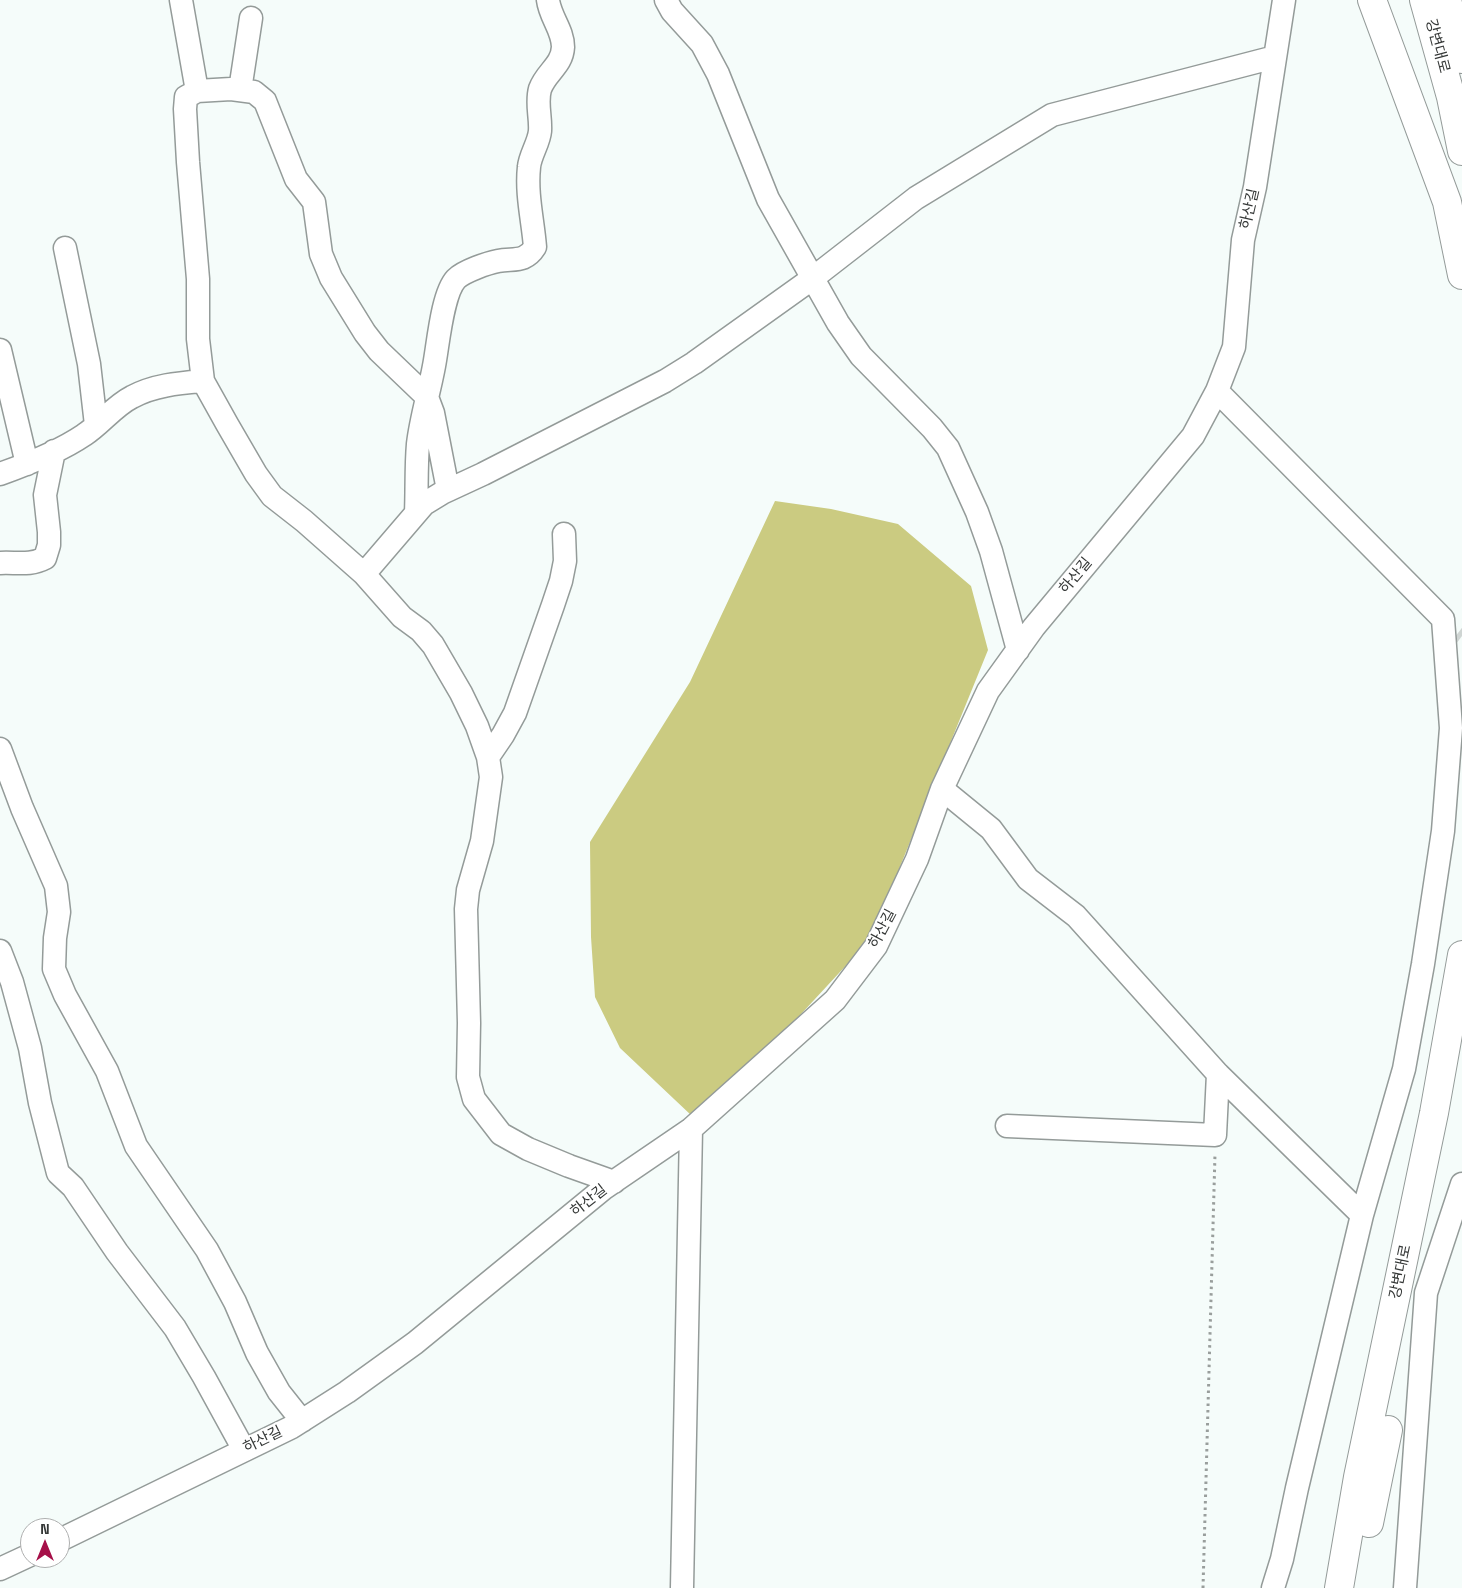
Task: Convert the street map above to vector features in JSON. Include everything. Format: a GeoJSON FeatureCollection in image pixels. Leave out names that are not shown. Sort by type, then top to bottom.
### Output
{"type":"FeatureCollection","features":[{"type":"Feature","properties":{"kind":"highway"},"geometry":{"type":"LineString","coordinates":[[1372,0],[1447,202],[1462,275]]}},
{"type":"Feature","properties":{"kind":"highway","name":"강변대로"},"geometry":{"type":"LineString","coordinates":[[1424,0],[1451,97],[1462,151]]}},
{"type":"Feature","properties":{"kind":"highway","name":"강변대로"},"geometry":{"type":"LineString","coordinates":[[1448,0],[1462,59]]}},
{"type":"Feature","properties":{"kind":"highway","name":"강변대로"},"geometry":{"type":"LineString","coordinates":[[1339,1588],[1358,1477],[1434,1113],[1462,955]]}},
{"type":"Feature","properties":{"kind":"highway","name":"강변대로"},"geometry":{"type":"LineString","coordinates":[[1356,1588],[1462,1051]]}},
{"type":"Feature","properties":{"kind":"street"},"geometry":{"type":"LineString","coordinates":[[181,0],[197,91]]}},
{"type":"Feature","properties":{"kind":"street"},"geometry":{"type":"LineString","coordinates":[[416,512],[418,446],[422,414],[434,367],[440,325],[450,289],[456,279],[468,271],[498,261],[521,259],[530,254],[535,247],[528,192],[529,166],[540,133],[538,99],[540,88],[561,59],[563,48],[562,37],[549,8],[548,0]]}},
{"type":"Feature","properties":{"kind":"street"},"geometry":{"type":"LineString","coordinates":[[666,0],[672,11],[702,44],[718,74],[768,199],[838,323],[861,356],[927,422],[948,448],[977,512],[991,551],[1018,650]]}},
{"type":"Feature","properties":{"kind":"street","name":"하산길"},"geometry":{"type":"LineString","coordinates":[[70,1535],[302,1421],[347,1392],[415,1343],[614,1182],[691,1129],[835,1000],[876,946],[917,859],[942,789],[988,691],[1034,627],[1192,436],[1217,391],[1234,347],[1243,240],[1255,187],[1284,0]]}},
{"type":"Feature","properties":{"kind":"street"},"geometry":{"type":"LineString","coordinates":[[240,90],[251,18]]}},
{"type":"Feature","properties":{"kind":"street"},"geometry":{"type":"LineString","coordinates":[[364,574],[424,504],[665,380],[694,363],[813,278],[916,198],[1052,115],[1275,57]]}},
{"type":"Feature","properties":{"kind":"street"},"geometry":{"type":"LineString","coordinates":[[448,490],[433,413],[427,397],[379,351],[342,298],[331,278],[322,254],[314,202],[296,179],[265,100],[254,92],[240,90],[197,91],[186,97],[185,110],[198,279],[198,339],[203,380],[246,457],[272,496],[304,521],[364,574],[402,617],[421,631],[433,645],[461,693],[477,726],[488,757],[491,777],[482,841],[468,890],[466,909],[469,1023],[468,1077],[474,1099],[501,1134],[569,1166],[614,1182]]}},
{"type":"Feature","properties":{"kind":"street"},"geometry":{"type":"LineString","coordinates":[[65,248],[89,364],[96,425]]}},
{"type":"Feature","properties":{"kind":"street"},"geometry":{"type":"LineString","coordinates":[[0,350],[27,464]]}},
{"type":"Feature","properties":{"kind":"street"},"geometry":{"type":"LineString","coordinates":[[0,474],[27,464],[84,435],[112,410],[132,396],[166,385],[203,380]]}},
{"type":"Feature","properties":{"kind":"street"},"geometry":{"type":"LineString","coordinates":[[1217,391],[1450,626],[1451,728],[1443,831],[1423,964],[1404,1069],[1362,1215],[1282,1559],[1273,1588]]}},
{"type":"Feature","properties":{"kind":"street"},"geometry":{"type":"LineString","coordinates":[[0,563],[20,564],[37,562],[45,558],[49,532],[45,496],[54,451]]}},
{"type":"Feature","properties":{"kind":"street"},"geometry":{"type":"LineString","coordinates":[[488,757],[503,736],[515,712],[553,605],[565,561],[564,534]]}},
{"type":"Feature","properties":{"kind":"street"},"geometry":{"type":"LineString","coordinates":[[0,749],[22,808],[56,886],[60,912],[55,938],[54,969],[65,995],[107,1071],[136,1146],[207,1250],[235,1302],[257,1353],[279,1392],[302,1421]]}},
{"type":"Feature","properties":{"kind":"street"},"geometry":{"type":"LineString","coordinates":[[942,789],[991,829],[1028,879],[1076,916],[1218,1074],[1362,1215]]}},
{"type":"Feature","properties":{"kind":"street"},"geometry":{"type":"LineString","coordinates":[[0,951],[12,982],[30,1048],[40,1103],[58,1173],[73,1187],[103,1228],[117,1252],[175,1328],[244,1450]]}},
{"type":"Feature","properties":{"kind":"street"},"geometry":{"type":"LineString","coordinates":[[1008,1126],[1215,1135],[1218,1074]]}},
{"type":"Feature","properties":{"kind":"street"},"geometry":{"type":"LineString","coordinates":[[682,1588],[691,1129]]}},
{"type":"Feature","properties":{"kind":"street"},"geometry":{"type":"LineString","coordinates":[[1405,1588],[1426,1293],[1462,1184]]}},
{"type":"Feature","properties":{"kind":"street"},"geometry":{"type":"LineString","coordinates":[[0,1569],[20,1560]]}},
{"type":"Feature","properties":{"kind":"path"},"geometry":{"type":"LineString","coordinates":[[1203,1588],[1215,1135]]}},
{"type":"Feature","properties":{"kind":"shaded area"},"geometry":{"type":"Polygon","coordinates":[[[775,501],[831,509],[898,524],[971,586],[988,650],[897,874],[865,945],[789,1027],[692,1116],[620,1048],[595,997],[591,937],[590,842],[690,682],[775,501]]]}},
{"type":"Feature","properties":{"kind":"tunnel"},"geometry":{"type":"LineString","coordinates":[[1458,633],[1462,636]]}}]}
